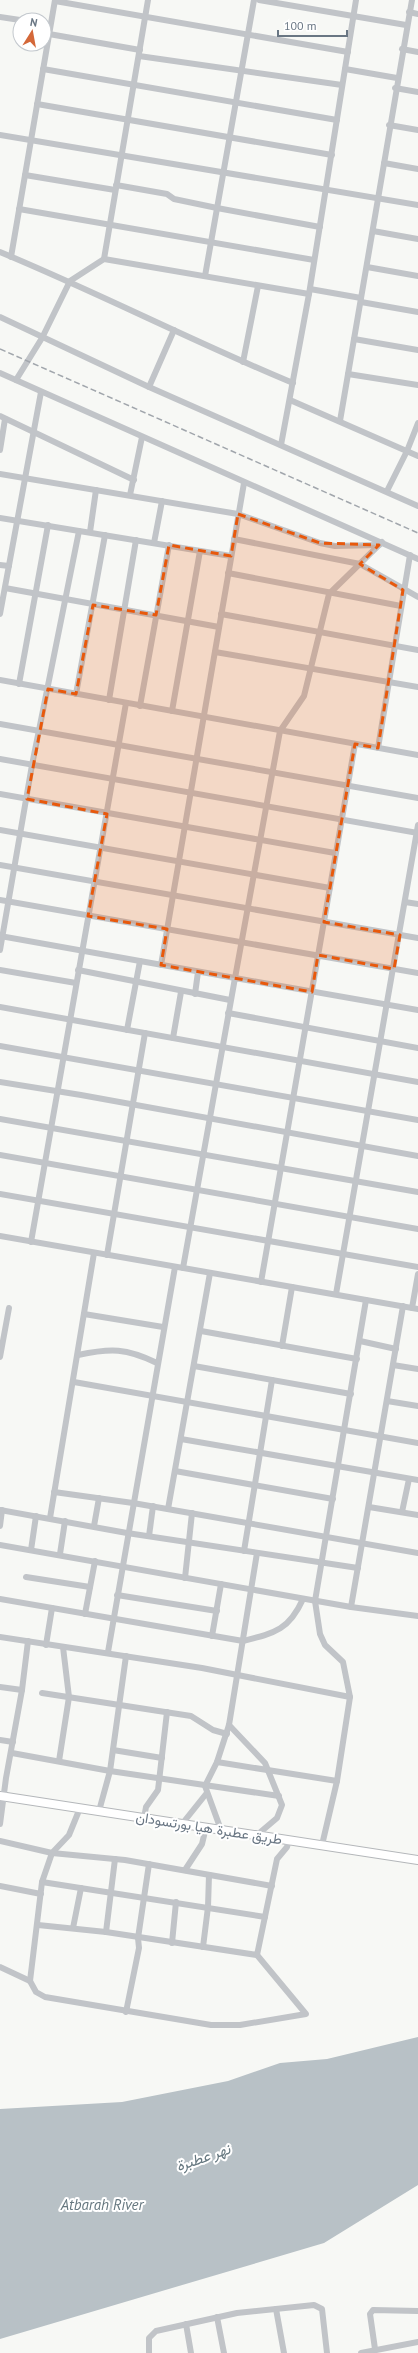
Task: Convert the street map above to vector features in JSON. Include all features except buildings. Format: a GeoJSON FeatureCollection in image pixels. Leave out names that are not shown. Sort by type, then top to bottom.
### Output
{"type":"FeatureCollection","features":[{"type":"Feature","properties":{"kind":"highway","name":"طريق عطبرة هيا بورتسودان"},"geometry":{"type":"LineString","coordinates":[[2,1797],[418,1860]]}},
{"type":"Feature","properties":{"kind":"street"},"geometry":{"type":"LineString","coordinates":[[51,12],[55,0],[348,52]]}},
{"type":"Feature","properties":{"kind":"street"},"geometry":{"type":"LineString","coordinates":[[104,259],[148,0]]}},
{"type":"Feature","properties":{"kind":"street"},"geometry":{"type":"LineString","coordinates":[[205,276],[254,0]]}},
{"type":"Feature","properties":{"kind":"street"},"geometry":{"type":"LineString","coordinates":[[259,0],[406,24]]}},
{"type":"Feature","properties":{"kind":"street"},"geometry":{"type":"LineString","coordinates":[[281,445],[320,227],[356,0]]}},
{"type":"Feature","properties":{"kind":"street"},"geometry":{"type":"LineString","coordinates":[[340,421],[373,231],[395,88],[408,12],[412,0]]}},
{"type":"Feature","properties":{"kind":"street"},"geometry":{"type":"LineString","coordinates":[[408,12],[418,14]]}},
{"type":"Feature","properties":{"kind":"street"},"geometry":{"type":"LineString","coordinates":[[0,17],[12,19]]}},
{"type":"Feature","properties":{"kind":"street"},"geometry":{"type":"LineString","coordinates":[[52,35],[139,53],[241,71],[342,85]]}},
{"type":"Feature","properties":{"kind":"street"},"geometry":{"type":"LineString","coordinates":[[402,49],[418,52]]}},
{"type":"Feature","properties":{"kind":"street"},"geometry":{"type":"LineString","coordinates":[[11,257],[46,52]]}},
{"type":"Feature","properties":{"kind":"street"},"geometry":{"type":"LineString","coordinates":[[43,69],[236,104],[337,120]]}},
{"type":"Feature","properties":{"kind":"street"},"geometry":{"type":"LineString","coordinates":[[345,69],[397,78]]}},
{"type":"Feature","properties":{"kind":"street"},"geometry":{"type":"LineString","coordinates":[[395,88],[418,92]]}},
{"type":"Feature","properties":{"kind":"street"},"geometry":{"type":"LineString","coordinates":[[37,104],[332,155]]}},
{"type":"Feature","properties":{"kind":"street"},"geometry":{"type":"LineString","coordinates":[[389,125],[418,130]]}},
{"type":"Feature","properties":{"kind":"street"},"geometry":{"type":"LineString","coordinates":[[0,135],[121,154],[224,173],[326,188],[418,205]]}},
{"type":"Feature","properties":{"kind":"street"},"geometry":{"type":"LineString","coordinates":[[384,162],[418,169]]}},
{"type":"Feature","properties":{"kind":"street"},"geometry":{"type":"LineString","coordinates":[[25,175],[167,194],[174,199],[320,227]]}},
{"type":"Feature","properties":{"kind":"street"},"geometry":{"type":"LineString","coordinates":[[19,209],[314,260]]}},
{"type":"Feature","properties":{"kind":"street"},"geometry":{"type":"LineString","coordinates":[[373,231],[418,239]]}},
{"type":"Feature","properties":{"kind":"street"},"geometry":{"type":"LineString","coordinates":[[0,252],[70,281],[243,362],[293,383]]}},
{"type":"Feature","properties":{"kind":"street"},"geometry":{"type":"LineString","coordinates":[[16,380],[42,338],[70,281],[104,259],[258,286],[309,291],[418,312]]}},
{"type":"Feature","properties":{"kind":"street"},"geometry":{"type":"LineString","coordinates":[[367,267],[418,276]]}},
{"type":"Feature","properties":{"kind":"street"},"geometry":{"type":"LineString","coordinates":[[243,362],[258,286]]}},
{"type":"Feature","properties":{"kind":"street"},"geometry":{"type":"LineString","coordinates":[[0,317],[149,387],[418,506]]}},
{"type":"Feature","properties":{"kind":"street"},"geometry":{"type":"LineString","coordinates":[[149,387],[174,330]]}},
{"type":"Feature","properties":{"kind":"street"},"geometry":{"type":"LineString","coordinates":[[354,339],[418,350]]}},
{"type":"Feature","properties":{"kind":"street"},"geometry":{"type":"LineString","coordinates":[[0,373],[244,483],[418,559]]}},
{"type":"Feature","properties":{"kind":"street"},"geometry":{"type":"LineString","coordinates":[[348,374],[418,384]]}},
{"type":"Feature","properties":{"kind":"street"},"geometry":{"type":"LineString","coordinates":[[0,613],[41,392]]}},
{"type":"Feature","properties":{"kind":"street"},"geometry":{"type":"LineString","coordinates":[[290,400],[418,456]]}},
{"type":"Feature","properties":{"kind":"street"},"geometry":{"type":"LineString","coordinates":[[0,450],[3,417],[134,480]]}},
{"type":"Feature","properties":{"kind":"street"},"geometry":{"type":"LineString","coordinates":[[387,491],[407,451],[418,424]]}},
{"type":"Feature","properties":{"kind":"street"},"geometry":{"type":"LineString","coordinates":[[130,495],[142,437]]}},
{"type":"Feature","properties":{"kind":"street"},"geometry":{"type":"LineString","coordinates":[[0,474],[162,500],[238,514],[320,544],[335,546],[381,543]]}},
{"type":"Feature","properties":{"kind":"street"},"geometry":{"type":"LineString","coordinates":[[161,965],[244,483]]}},
{"type":"Feature","properties":{"kind":"street"},"geometry":{"type":"LineString","coordinates":[[90,532],[96,490]]}},
{"type":"Feature","properties":{"kind":"street"},"geometry":{"type":"LineString","coordinates":[[154,543],[162,500]]}},
{"type":"Feature","properties":{"kind":"street"},"geometry":{"type":"LineString","coordinates":[[0,518],[231,556]]}},
{"type":"Feature","properties":{"kind":"street"},"geometry":{"type":"LineString","coordinates":[[19,684],[48,526]]}},
{"type":"Feature","properties":{"kind":"street"},"geometry":{"type":"LineString","coordinates":[[0,950],[1,936],[9,902],[32,765],[79,530]]}},
{"type":"Feature","properties":{"kind":"street"},"geometry":{"type":"LineString","coordinates":[[76,694],[105,535]]}},
{"type":"Feature","properties":{"kind":"street"},"geometry":{"type":"LineString","coordinates":[[234,539],[360,564],[403,590],[418,597]]}},
{"type":"Feature","properties":{"kind":"street"},"geometry":{"type":"LineString","coordinates":[[109,700],[136,540]]}},
{"type":"Feature","properties":{"kind":"street"},"geometry":{"type":"LineString","coordinates":[[183,1268],[230,1000],[280,731],[301,701],[312,669],[329,594],[381,543]]}},
{"type":"Feature","properties":{"kind":"street"},"geometry":{"type":"LineString","coordinates":[[140,706],[169,545]]}},
{"type":"Feature","properties":{"kind":"street"},"geometry":{"type":"LineString","coordinates":[[172,711],[200,551]]}},
{"type":"Feature","properties":{"kind":"street"},"geometry":{"type":"LineString","coordinates":[[378,748],[410,555]]}},
{"type":"Feature","properties":{"kind":"street"},"geometry":{"type":"LineString","coordinates":[[0,565],[9,566]]}},
{"type":"Feature","properties":{"kind":"street"},"geometry":{"type":"LineString","coordinates":[[228,573],[329,594],[401,606]]}},
{"type":"Feature","properties":{"kind":"street"},"geometry":{"type":"LineString","coordinates":[[5,588],[93,605],[219,626]]}},
{"type":"Feature","properties":{"kind":"street"},"geometry":{"type":"LineString","coordinates":[[221,614],[418,650]]}},
{"type":"Feature","properties":{"kind":"street"},"geometry":{"type":"LineString","coordinates":[[215,652],[418,687]]}},
{"type":"Feature","properties":{"kind":"street"},"geometry":{"type":"LineString","coordinates":[[0,680],[418,755]]}},
{"type":"Feature","properties":{"kind":"street"},"geometry":{"type":"LineString","coordinates":[[31,1242],[56,1092],[126,703]]}},
{"type":"Feature","properties":{"kind":"street"},"geometry":{"type":"LineString","coordinates":[[0,724],[348,784],[418,798]]}},
{"type":"Feature","properties":{"kind":"street"},"geometry":{"type":"LineString","coordinates":[[261,1282],[355,744]]}},
{"type":"Feature","properties":{"kind":"street"},"geometry":{"type":"LineString","coordinates":[[0,759],[417,833]]}},
{"type":"Feature","properties":{"kind":"street"},"geometry":{"type":"LineString","coordinates":[[0,794],[335,853]]}},
{"type":"Feature","properties":{"kind":"street"},"geometry":{"type":"LineString","coordinates":[[336,1294],[357,1181],[418,825]]}},
{"type":"Feature","properties":{"kind":"street"},"geometry":{"type":"LineString","coordinates":[[0,830],[179,860],[330,888]]}},
{"type":"Feature","properties":{"kind":"street"},"geometry":{"type":"LineString","coordinates":[[0,865],[418,938]]}},
{"type":"Feature","properties":{"kind":"street"},"geometry":{"type":"LineString","coordinates":[[410,867],[418,868]]}},
{"type":"Feature","properties":{"kind":"street"},"geometry":{"type":"LineString","coordinates":[[0,900],[418,973]]}},
{"type":"Feature","properties":{"kind":"street"},"geometry":{"type":"LineString","coordinates":[[405,902],[418,904]]}},
{"type":"Feature","properties":{"kind":"street"},"geometry":{"type":"LineString","coordinates":[[1,936],[418,1010]]}},
{"type":"Feature","properties":{"kind":"street"},"geometry":{"type":"LineString","coordinates":[[127,1030],[140,961]]}},
{"type":"Feature","properties":{"kind":"street"},"geometry":{"type":"LineString","coordinates":[[0,970],[76,983]]}},
{"type":"Feature","properties":{"kind":"street"},"geometry":{"type":"LineString","coordinates":[[78,970],[137,981],[181,992],[230,1000]]}},
{"type":"Feature","properties":{"kind":"street"},"geometry":{"type":"LineString","coordinates":[[195,994],[198,972]]}},
{"type":"Feature","properties":{"kind":"street"},"geometry":{"type":"LineString","coordinates":[[172,1038],[181,992]]}},
{"type":"Feature","properties":{"kind":"street"},"geometry":{"type":"LineString","coordinates":[[0,1007],[418,1082]]}},
{"type":"Feature","properties":{"kind":"street"},"geometry":{"type":"LineString","coordinates":[[228,1013],[418,1048]]}},
{"type":"Feature","properties":{"kind":"street"},"geometry":{"type":"LineString","coordinates":[[107,1255],[145,1033]]}},
{"type":"Feature","properties":{"kind":"street"},"geometry":{"type":"LineString","coordinates":[[0,1046],[418,1120]]}},
{"type":"Feature","properties":{"kind":"street"},"geometry":{"type":"LineString","coordinates":[[0,1082],[133,1104],[418,1156]]}},
{"type":"Feature","properties":{"kind":"street"},"geometry":{"type":"LineString","coordinates":[[0,1119],[282,1167],[418,1192]]}},
{"type":"Feature","properties":{"kind":"street"},"geometry":{"type":"LineString","coordinates":[[0,1155],[418,1229]]}},
{"type":"Feature","properties":{"kind":"street"},"geometry":{"type":"LineString","coordinates":[[0,1194],[418,1267]]}},
{"type":"Feature","properties":{"kind":"street"},"geometry":{"type":"LineString","coordinates":[[0,1236],[415,1309],[418,1274]]}},
{"type":"Feature","properties":{"kind":"street"},"geometry":{"type":"LineString","coordinates":[[50,1518],[74,1382],[94,1253]]}},
{"type":"Feature","properties":{"kind":"street"},"geometry":{"type":"LineString","coordinates":[[108,1652],[157,1363],[176,1267]]}},
{"type":"Feature","properties":{"kind":"street"},"geometry":{"type":"LineString","coordinates":[[168,1509],[201,1331],[210,1273]]}},
{"type":"Feature","properties":{"kind":"street"},"geometry":{"type":"LineString","coordinates":[[282,1346],[292,1287]]}},
{"type":"Feature","properties":{"kind":"street"},"geometry":{"type":"LineString","coordinates":[[322,1845],[337,1781],[350,1697],[343,1662],[325,1645],[320,1634],[315,1601],[366,1300]]}},
{"type":"Feature","properties":{"kind":"street"},"geometry":{"type":"LineString","coordinates":[[351,1607],[382,1437],[403,1306]]}},
{"type":"Feature","properties":{"kind":"street"},"geometry":{"type":"LineString","coordinates":[[0,1357],[9,1308]]}},
{"type":"Feature","properties":{"kind":"street"},"geometry":{"type":"LineString","coordinates":[[84,1314],[164,1327]]}},
{"type":"Feature","properties":{"kind":"street"},"geometry":{"type":"LineString","coordinates":[[201,1331],[357,1359]]}},
{"type":"Feature","properties":{"kind":"street"},"geometry":{"type":"LineString","coordinates":[[360,1341],[396,1349]]}},
{"type":"Feature","properties":{"kind":"street"},"geometry":{"type":"LineString","coordinates":[[78,1355],[109,1349],[124,1351],[157,1363]]}},
{"type":"Feature","properties":{"kind":"street"},"geometry":{"type":"LineString","coordinates":[[393,1365],[418,1369]]}},
{"type":"Feature","properties":{"kind":"street"},"geometry":{"type":"LineString","coordinates":[[194,1366],[351,1394]]}},
{"type":"Feature","properties":{"kind":"street"},"geometry":{"type":"LineString","coordinates":[[244,1551],[272,1380]]}},
{"type":"Feature","properties":{"kind":"street"},"geometry":{"type":"LineString","coordinates":[[74,1382],[418,1443]]}},
{"type":"Feature","properties":{"kind":"street"},"geometry":{"type":"LineString","coordinates":[[387,1401],[418,1406]]}},
{"type":"Feature","properties":{"kind":"street"},"geometry":{"type":"LineString","coordinates":[[181,1439],[338,1468],[418,1480]]}},
{"type":"Feature","properties":{"kind":"street"},"geometry":{"type":"LineString","coordinates":[[175,1471],[333,1499]]}},
{"type":"Feature","properties":{"kind":"street"},"geometry":{"type":"LineString","coordinates":[[402,1512],[409,1479]]}},
{"type":"Feature","properties":{"kind":"street"},"geometry":{"type":"LineString","coordinates":[[54,1492],[153,1506],[326,1538],[418,1553]]}},
{"type":"Feature","properties":{"kind":"street"},"geometry":{"type":"LineString","coordinates":[[94,1526],[99,1498]]}},
{"type":"Feature","properties":{"kind":"street"},"geometry":{"type":"LineString","coordinates":[[149,1536],[153,1506]]}},
{"type":"Feature","properties":{"kind":"street"},"geometry":{"type":"LineString","coordinates":[[369,1507],[418,1515]]}},
{"type":"Feature","properties":{"kind":"street"},"geometry":{"type":"LineString","coordinates":[[0,1526],[1,1510],[188,1543],[358,1568]]}},
{"type":"Feature","properties":{"kind":"street"},"geometry":{"type":"LineString","coordinates":[[185,1578],[192,1513]]}},
{"type":"Feature","properties":{"kind":"street"},"geometry":{"type":"LineString","coordinates":[[31,1550],[36,1516]]}},
{"type":"Feature","properties":{"kind":"street"},"geometry":{"type":"LineString","coordinates":[[60,1554],[66,1521]]}},
{"type":"Feature","properties":{"kind":"street"},"geometry":{"type":"LineString","coordinates":[[0,1545],[122,1565],[185,1578],[315,1601],[418,1616]]}},
{"type":"Feature","properties":{"kind":"street"},"geometry":{"type":"LineString","coordinates":[[221,1830],[206,1794],[205,1786],[217,1762],[227,1734],[256,1553]]}},
{"type":"Feature","properties":{"kind":"street"},"geometry":{"type":"LineString","coordinates":[[86,1614],[95,1561]]}},
{"type":"Feature","properties":{"kind":"street"},"geometry":{"type":"LineString","coordinates":[[26,1577],[90,1587]]}},
{"type":"Feature","properties":{"kind":"street"},"geometry":{"type":"LineString","coordinates":[[212,1636],[221,1584]]}},
{"type":"Feature","properties":{"kind":"street"},"geometry":{"type":"LineString","coordinates":[[118,1595],[217,1611]]}},
{"type":"Feature","properties":{"kind":"street"},"geometry":{"type":"LineString","coordinates":[[0,1599],[243,1641],[276,1632],[288,1624],[297,1613],[303,1598]]}},
{"type":"Feature","properties":{"kind":"street"},"geometry":{"type":"LineString","coordinates":[[46,1645],[52,1608]]}},
{"type":"Feature","properties":{"kind":"street"},"geometry":{"type":"LineString","coordinates":[[0,1637],[46,1645],[108,1652],[350,1697]]}},
{"type":"Feature","properties":{"kind":"street"},"geometry":{"type":"LineString","coordinates":[[0,1824],[3,1778],[12,1753],[28,1641]]}},
{"type":"Feature","properties":{"kind":"street"},"geometry":{"type":"LineString","coordinates":[[59,1761],[69,1697],[63,1647]]}},
{"type":"Feature","properties":{"kind":"street"},"geometry":{"type":"LineString","coordinates":[[99,1811],[110,1771],[126,1656]]}},
{"type":"Feature","properties":{"kind":"street"},"geometry":{"type":"LineString","coordinates":[[0,1687],[22,1690]]}},
{"type":"Feature","properties":{"kind":"street"},"geometry":{"type":"LineString","coordinates":[[42,1693],[194,1717],[213,1730],[227,1734]]}},
{"type":"Feature","properties":{"kind":"street"},"geometry":{"type":"LineString","coordinates":[[144,1818],[146,1807],[158,1790],[167,1712]]}},
{"type":"Feature","properties":{"kind":"street"},"geometry":{"type":"LineString","coordinates":[[229,1724],[258,1754],[268,1770],[282,1805],[280,1813],[257,1835]]}},
{"type":"Feature","properties":{"kind":"street"},"geometry":{"type":"LineString","coordinates":[[0,1740],[14,1742]]}},
{"type":"Feature","properties":{"kind":"street"},"geometry":{"type":"LineString","coordinates":[[113,1750],[162,1758]]}},
{"type":"Feature","properties":{"kind":"street"},"geometry":{"type":"LineString","coordinates":[[12,1753],[110,1771],[160,1777],[205,1786],[279,1796]]}},
{"type":"Feature","properties":{"kind":"street"},"geometry":{"type":"LineString","coordinates":[[217,1762],[337,1781]]}},
{"type":"Feature","properties":{"kind":"street"},"geometry":{"type":"LineString","coordinates":[[182,1824],[206,1794]]}},
{"type":"Feature","properties":{"kind":"street"},"geometry":{"type":"LineString","coordinates":[[30,1981],[42,1882],[52,1852],[69,1835],[80,1808]]}},
{"type":"Feature","properties":{"kind":"street"},"geometry":{"type":"LineString","coordinates":[[185,1870],[202,1844],[206,1827]]}},
{"type":"Feature","properties":{"kind":"street"},"geometry":{"type":"LineString","coordinates":[[257,1955],[277,1859],[287,1847],[289,1840]]}},
{"type":"Feature","properties":{"kind":"street"},"geometry":{"type":"LineString","coordinates":[[0,1841],[52,1852],[149,1864],[272,1886]]}},
{"type":"Feature","properties":{"kind":"street"},"geometry":{"type":"LineString","coordinates":[[106,1932],[115,1859]]}},
{"type":"Feature","properties":{"kind":"street"},"geometry":{"type":"LineString","coordinates":[[126,2012],[139,1948],[138,1938],[149,1864]]}},
{"type":"Feature","properties":{"kind":"street"},"geometry":{"type":"LineString","coordinates":[[203,1948],[210,1875]]}},
{"type":"Feature","properties":{"kind":"street"},"geometry":{"type":"LineString","coordinates":[[42,1882],[265,1916]]}},
{"type":"Feature","properties":{"kind":"street"},"geometry":{"type":"LineString","coordinates":[[0,1886],[41,1894]]}},
{"type":"Feature","properties":{"kind":"street"},"geometry":{"type":"LineString","coordinates":[[74,1928],[81,1888]]}},
{"type":"Feature","properties":{"kind":"street"},"geometry":{"type":"LineString","coordinates":[[172,1943],[176,1902]]}},
{"type":"Feature","properties":{"kind":"street"},"geometry":{"type":"LineString","coordinates":[[0,1967],[30,1981],[36,1992],[45,1997],[76,2001],[126,2012],[211,2025],[240,2025],[306,2014],[257,1955],[203,1948],[106,1932],[38,1924]]}},
{"type":"Feature","properties":{"kind":"street"},"geometry":{"type":"LineString","coordinates":[[149,2353],[148,2344],[153,2333],[217,2317],[314,2305],[322,2309],[327,2353]]}},
{"type":"Feature","properties":{"kind":"street"},"geometry":{"type":"LineString","coordinates":[[276,2309],[284,2353]]}},
{"type":"Feature","properties":{"kind":"street"},"geometry":{"type":"LineString","coordinates":[[375,2349],[370,2314],[374,2310],[418,2311]]}},
{"type":"Feature","properties":{"kind":"street"},"geometry":{"type":"LineString","coordinates":[[217,2317],[224,2353]]}},
{"type":"Feature","properties":{"kind":"street"},"geometry":{"type":"LineString","coordinates":[[186,2324],[191,2353]]}},
{"type":"Feature","properties":{"kind":"street"},"geometry":{"type":"LineString","coordinates":[[361,2353],[375,2349],[418,2342]]}},
{"type":"Feature","properties":{"kind":"highlighted area"},"geometry":{"type":"Polygon","coordinates":[[[238,514],[320,543],[379,545],[360,564],[403,590],[378,748],[355,744],[324,922],[400,935],[394,969],[318,955],[312,992],[161,965],[167,929],[88,916],[107,814],[27,799],[48,689],[76,694],[93,605],[156,615],[169,545],[231,556],[238,514]]]}},
{"type":"Feature","properties":{"kind":"water","name":"Atbarah River"},"geometry":{"type":"Polygon","coordinates":[[[418,2037],[418,2185],[324,2243],[0,2339],[0,2109],[122,2102],[228,2081],[280,2063],[327,2059],[418,2037]]]}},
{"type":"Feature","properties":{"kind":"railway"},"geometry":{"type":"LineString","coordinates":[[0,349],[418,533]]}},
{"type":"Feature","properties":{"kind":"water label","name":"نهر عطبرة"},"geometry":{"type":"Point","coordinates":[203,2157]}}]}
